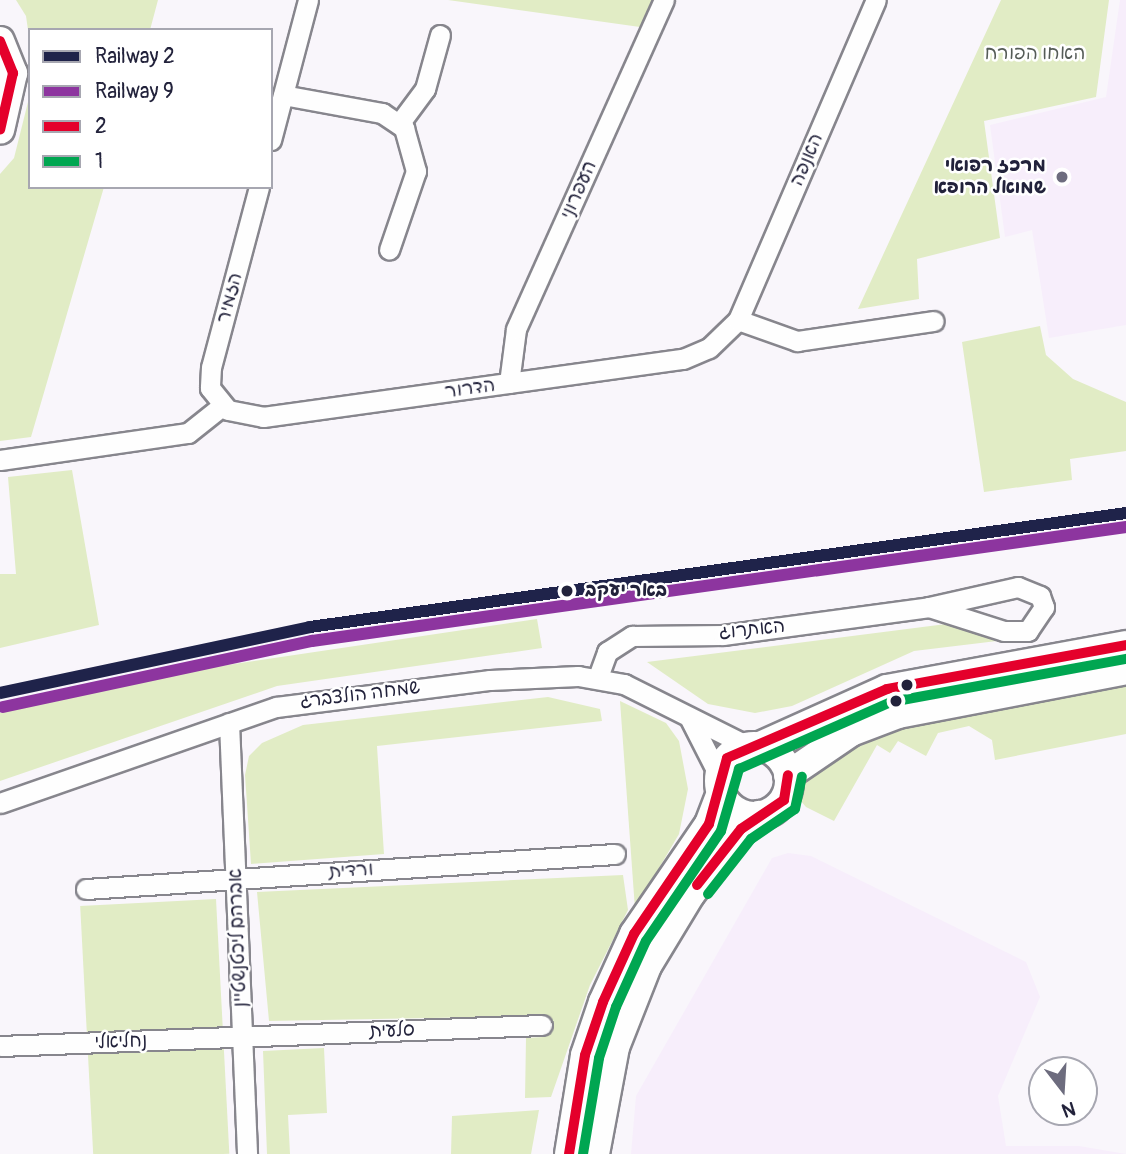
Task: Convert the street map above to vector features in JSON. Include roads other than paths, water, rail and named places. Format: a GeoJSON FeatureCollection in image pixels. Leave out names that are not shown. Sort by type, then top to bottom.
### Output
{"type":"FeatureCollection","features":[{"type":"Feature","properties":{"kind":"main road"},"geometry":{"type":"LineString","coordinates":[[0,41],[13,73],[0,130]]}},
{"type":"Feature","properties":{"kind":"main road"},"geometry":{"type":"LineString","coordinates":[[569,1154],[582,1068],[603,1002],[634,934],[709,824],[727,758],[887,689],[1126,645]]}},
{"type":"Feature","properties":{"kind":"main road"},"geometry":{"type":"LineString","coordinates":[[788,775],[851,732],[898,714],[1126,670]]}},
{"type":"Feature","properties":{"kind":"main road"},"geometry":{"type":"LineString","coordinates":[[594,1154],[615,1047],[652,955],[729,843],[759,815],[784,800],[788,775],[781,758],[754,746]]}},
{"type":"Feature","properties":{"kind":"main road"},"geometry":{"type":"LineString","coordinates":[[720,784],[734,810],[759,815]]}},
{"type":"Feature","properties":{"kind":"street"},"geometry":{"type":"LineString","coordinates":[[273,132],[308,0]]}},
{"type":"Feature","properties":{"kind":"street","name":"העפרוני"},"geometry":{"type":"LineString","coordinates":[[509,383],[516,329],[664,0]]}},
{"type":"Feature","properties":{"kind":"street","name":"האנפה"},"geometry":{"type":"LineString","coordinates":[[738,320],[876,0]]}},
{"type":"Feature","properties":{"kind":"street"},"geometry":{"type":"LineString","coordinates":[[399,124],[425,89],[440,35]]}},
{"type":"Feature","properties":{"kind":"street"},"geometry":{"type":"LineString","coordinates":[[283,95],[382,113],[399,124],[411,139],[416,171],[389,250]]}},
{"type":"Feature","properties":{"kind":"street","name":"הזמיר"},"geometry":{"type":"LineString","coordinates":[[222,406],[210,388],[211,367],[258,189]]}},
{"type":"Feature","properties":{"kind":"street"},"geometry":{"type":"LineString","coordinates":[[738,320],[797,341],[934,321]]}},
{"type":"Feature","properties":{"kind":"street","name":"הדרור"},"geometry":{"type":"LineString","coordinates":[[222,406],[263,417],[683,359],[709,348],[738,320]]}},
{"type":"Feature","properties":{"kind":"street"},"geometry":{"type":"LineString","coordinates":[[0,460],[188,433],[222,406]]}},
{"type":"Feature","properties":{"kind":"street","name":"האתרוג"},"geometry":{"type":"LineString","coordinates":[[598,677],[607,652],[632,636],[723,635],[929,607],[1018,587],[1040,596],[1044,607],[1036,626],[1017,633],[929,607]]}},
{"type":"Feature","properties":{"kind":"street","name":"שמחה הולצברג"},"geometry":{"type":"LineString","coordinates":[[0,803],[229,723],[327,696],[598,677],[638,688],[754,746]]}},
{"type":"Feature","properties":{"kind":"street"},"geometry":{"type":"LineString","coordinates":[[686,714],[720,784]]}},
{"type":"Feature","properties":{"kind":"street","name":"אברהם ליכטנשטיין"},"geometry":{"type":"LineString","coordinates":[[229,723],[247,1154]]}},
{"type":"Feature","properties":{"kind":"street","name":"ורדית"},"geometry":{"type":"LineString","coordinates":[[86,889],[615,854]]}},
{"type":"Feature","properties":{"kind":"street","name":"סלעית"},"geometry":{"type":"LineString","coordinates":[[242,1038],[542,1025]]}},
{"type":"Feature","properties":{"kind":"street","name":"נחליאלי"},"geometry":{"type":"LineString","coordinates":[[0,1046],[242,1038]]}},
{"type":"Feature","properties":{"kind":"rail line","name":"2"},"geometry":{"type":"LineString","coordinates":[[0,693],[310,627],[1126,513]]}},
{"type":"Feature","properties":{"kind":"rail line","name":"9"},"geometry":{"type":"LineString","coordinates":[[3,707],[312,641],[1126,527]]}},
{"type":"Feature","properties":{"kind":"place","name":"מרכז רפואי שמואל הרופא"},"geometry":{"type":"Point","coordinates":[1062,177]}},
{"type":"Feature","properties":{"kind":"place","name":"באר יעקב"},"geometry":{"type":"Point","coordinates":[567,591]}},
{"type":"Feature","properties":{"kind":"park label","name":"האחו הפורח"},"geometry":{"type":"Point","coordinates":[1035,54]}}]}
